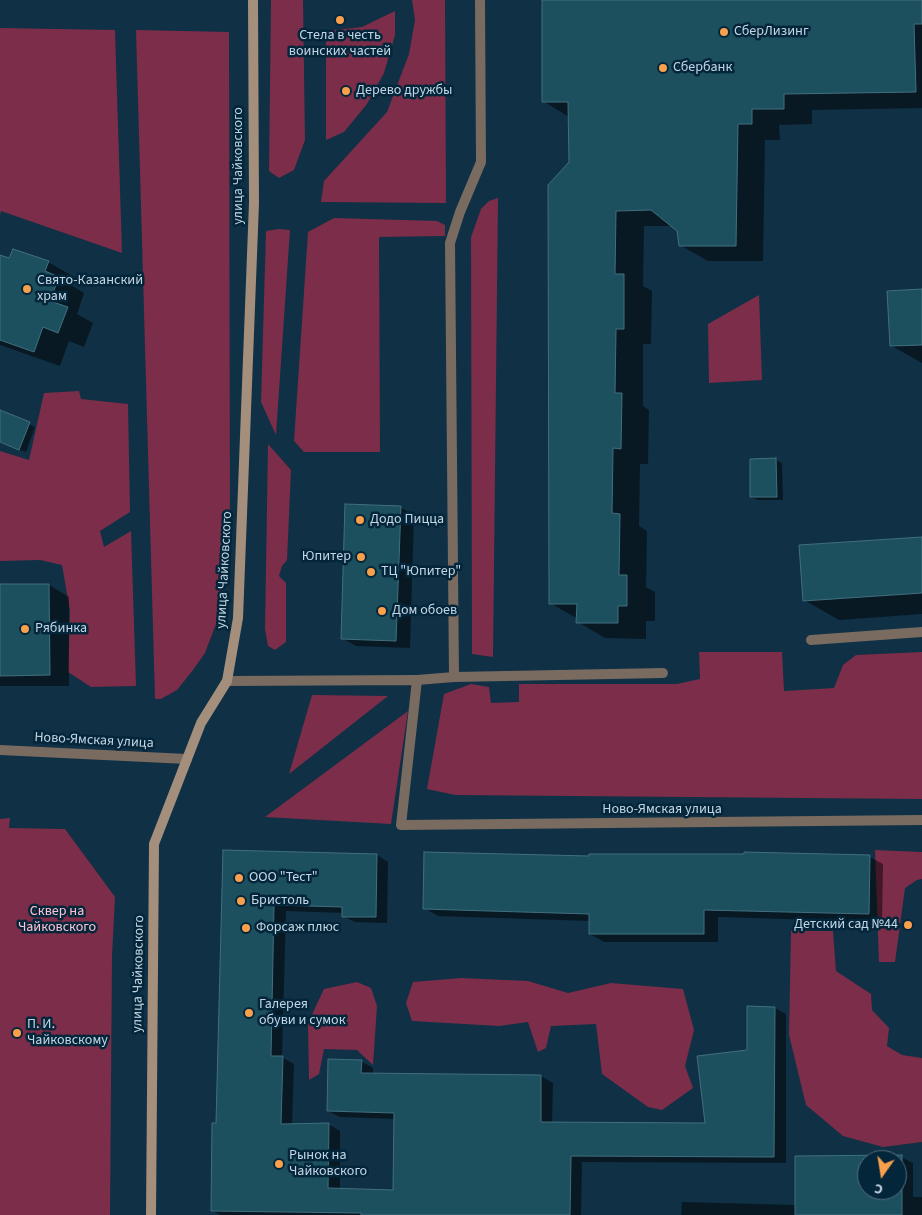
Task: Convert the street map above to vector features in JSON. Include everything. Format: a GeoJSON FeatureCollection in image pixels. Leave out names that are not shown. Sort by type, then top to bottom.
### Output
{"type":"FeatureCollection","features":[{"type":"Feature","properties":{"kind":"main road","name":"улица Чайковского"},"geometry":{"type":"LineString","coordinates":[[151,1215],[154,844],[201,723],[227,681],[238,618],[254,203],[253,0]]}},
{"type":"Feature","properties":{"kind":"street"},"geometry":{"type":"LineString","coordinates":[[454,677],[450,243],[460,212],[481,162],[480,0]]}},
{"type":"Feature","properties":{"kind":"street"},"geometry":{"type":"LineString","coordinates":[[811,640],[922,632]]}},
{"type":"Feature","properties":{"kind":"street"},"geometry":{"type":"LineString","coordinates":[[227,681],[417,680],[454,677],[663,673]]}},
{"type":"Feature","properties":{"kind":"street","name":"Ново-Ямская улица"},"geometry":{"type":"LineString","coordinates":[[417,680],[401,825],[922,820]]}},
{"type":"Feature","properties":{"kind":"street","name":"Ново-Ямская улица"},"geometry":{"type":"LineString","coordinates":[[0,750],[187,759]]}},
{"type":"Feature","properties":{"kind":"green space"},"geometry":{"type":"Polygon","coordinates":[[[271,0],[303,0],[305,140],[294,170],[279,178],[269,171],[271,0]]]}},
{"type":"Feature","properties":{"kind":"green space"},"geometry":{"type":"Polygon","coordinates":[[[412,0],[445,0],[446,203],[321,202],[324,181],[387,112],[409,54],[415,20],[412,0]]]}},
{"type":"Feature","properties":{"kind":"green space"},"geometry":{"type":"Polygon","coordinates":[[[395,11],[395,35],[384,73],[367,104],[344,132],[326,140],[326,31],[362,27],[395,11]]]}},
{"type":"Feature","properties":{"kind":"green space"},"geometry":{"type":"Polygon","coordinates":[[[0,28],[115,30],[122,253],[1,211],[0,215],[0,28]]]}},
{"type":"Feature","properties":{"kind":"green space"},"geometry":{"type":"Polygon","coordinates":[[[136,30],[229,32],[230,535],[221,611],[205,653],[177,690],[161,699],[155,699],[136,30]]]}},
{"type":"Feature","properties":{"kind":"green space"},"geometry":{"type":"Polygon","coordinates":[[[498,198],[493,657],[472,654],[471,237],[481,209],[489,201],[498,198]]]}},
{"type":"Feature","properties":{"kind":"green space"},"geometry":{"type":"Polygon","coordinates":[[[334,218],[437,221],[445,225],[445,236],[379,237],[380,452],[304,452],[294,441],[308,232],[334,218]]]}},
{"type":"Feature","properties":{"kind":"green space"},"geometry":{"type":"Polygon","coordinates":[[[290,230],[276,435],[261,402],[266,231],[290,230]]]}},
{"type":"Feature","properties":{"kind":"green space"},"geometry":{"type":"Polygon","coordinates":[[[759,295],[762,380],[709,383],[708,324],[759,295]]]}},
{"type":"Feature","properties":{"kind":"green space"},"geometry":{"type":"Polygon","coordinates":[[[79,391],[81,399],[128,404],[130,512],[100,531],[104,547],[131,531],[136,686],[91,687],[68,672],[70,611],[62,565],[40,560],[0,561],[0,451],[29,460],[44,393],[79,391]]]}},
{"type":"Feature","properties":{"kind":"green space"},"geometry":{"type":"Polygon","coordinates":[[[268,444],[291,470],[287,560],[282,566],[279,576],[286,583],[286,642],[275,650],[268,646],[265,629],[268,444]]]}},
{"type":"Feature","properties":{"kind":"green space"},"geometry":{"type":"Polygon","coordinates":[[[699,652],[782,652],[784,691],[834,688],[843,665],[856,655],[922,652],[922,799],[455,795],[427,789],[444,694],[471,684],[489,687],[491,703],[519,702],[519,684],[677,684],[700,679],[699,652]]]}},
{"type":"Feature","properties":{"kind":"green space"},"geometry":{"type":"Polygon","coordinates":[[[312,695],[388,696],[289,774],[312,695]]]}},
{"type":"Feature","properties":{"kind":"green space"},"geometry":{"type":"Polygon","coordinates":[[[408,711],[391,824],[265,817],[408,711]]]}},
{"type":"Feature","properties":{"kind":"green space","name":"Сквер на Чайковского"},"geometry":{"type":"Polygon","coordinates":[[[10,818],[9,828],[65,829],[115,897],[112,956],[110,1215],[0,1215],[0,819],[10,818]]]}},
{"type":"Feature","properties":{"kind":"green space"},"geometry":{"type":"Polygon","coordinates":[[[875,850],[922,852],[922,879],[905,888],[895,962],[879,962],[875,850]]]}},
{"type":"Feature","properties":{"kind":"green space","name":"Детский сад №44"},"geometry":{"type":"Polygon","coordinates":[[[791,931],[833,931],[836,971],[871,994],[872,1010],[889,1028],[887,1046],[902,1055],[922,1058],[922,1142],[883,1147],[843,1136],[806,1105],[789,1035],[791,931]]]}},
{"type":"Feature","properties":{"kind":"green space"},"geometry":{"type":"Polygon","coordinates":[[[461,978],[528,981],[568,993],[611,983],[683,989],[694,1030],[685,1066],[693,1088],[662,1110],[648,1107],[602,1074],[596,1024],[551,1026],[546,1048],[538,1052],[528,1022],[499,1026],[412,1021],[406,1003],[413,982],[461,978]]]}},
{"type":"Feature","properties":{"kind":"green space"},"geometry":{"type":"Polygon","coordinates":[[[357,982],[371,988],[377,1006],[373,1065],[357,1050],[324,1049],[319,1074],[309,1080],[308,1023],[324,989],[357,982]]]}},
{"type":"Feature","properties":{"kind":"building"},"geometry":{"type":"Polygon","coordinates":[[[542,0],[922,0],[922,24],[914,24],[916,92],[784,94],[784,109],[752,109],[752,124],[738,124],[736,246],[679,246],[677,231],[651,210],[616,211],[615,274],[624,274],[624,329],[616,329],[615,393],[622,393],[621,449],[613,448],[612,513],[620,514],[619,575],[627,575],[627,606],[618,606],[618,623],[576,623],[577,604],[549,604],[548,185],[569,162],[568,102],[542,102],[542,0]]]}},
{"type":"Feature","properties":{"kind":"building","name":"Свято-Казанский храм"},"geometry":{"type":"Polygon","coordinates":[[[13,249],[49,261],[45,271],[59,277],[50,301],[68,307],[58,333],[43,327],[34,352],[0,340],[0,255],[9,258],[13,249]]]}},
{"type":"Feature","properties":{"kind":"building"},"geometry":{"type":"Polygon","coordinates":[[[922,289],[922,345],[890,346],[887,291],[922,289]]]}},
{"type":"Feature","properties":{"kind":"building"},"geometry":{"type":"Polygon","coordinates":[[[0,410],[30,422],[19,450],[0,442],[0,410]]]}},
{"type":"Feature","properties":{"kind":"building"},"geometry":{"type":"Polygon","coordinates":[[[776,458],[777,497],[750,497],[750,459],[776,458]]]}},
{"type":"Feature","properties":{"kind":"building","name":"ТЦ \"Юпитер\""},"geometry":{"type":"Polygon","coordinates":[[[345,504],[401,506],[396,641],[341,639],[345,504]]]}},
{"type":"Feature","properties":{"kind":"building"},"geometry":{"type":"Polygon","coordinates":[[[922,537],[922,593],[803,601],[799,545],[922,537]]]}},
{"type":"Feature","properties":{"kind":"building","name":"Рябинка"},"geometry":{"type":"Polygon","coordinates":[[[0,584],[49,584],[50,675],[0,676],[0,584]]]}},
{"type":"Feature","properties":{"kind":"building"},"geometry":{"type":"Polygon","coordinates":[[[223,850],[377,854],[376,917],[342,917],[342,907],[274,905],[271,1056],[283,1056],[281,1124],[329,1123],[328,1188],[393,1190],[394,1113],[327,1111],[328,1059],[362,1060],[361,1073],[541,1075],[541,1122],[705,1123],[697,1056],[747,1050],[747,1006],[775,1007],[774,1157],[571,1156],[570,1215],[361,1215],[361,1213],[211,1211],[212,1123],[216,1123],[223,850]]]}},
{"type":"Feature","properties":{"kind":"building"},"geometry":{"type":"Polygon","coordinates":[[[424,852],[589,856],[589,854],[744,854],[744,852],[870,855],[869,914],[704,910],[704,934],[589,934],[589,914],[423,909],[424,852]]]}},
{"type":"Feature","properties":{"kind":"building"},"geometry":{"type":"Polygon","coordinates":[[[857,1155],[857,1200],[902,1200],[902,1215],[795,1215],[795,1156],[857,1155]]]}},
{"type":"Feature","properties":{"kind":"place","name":"Стела в честь воинских частей"},"geometry":{"type":"Point","coordinates":[340,20]}},
{"type":"Feature","properties":{"kind":"place","name":"СберЛизинг"},"geometry":{"type":"Point","coordinates":[724,32]}},
{"type":"Feature","properties":{"kind":"place","name":"Сбербанк"},"geometry":{"type":"Point","coordinates":[663,68]}},
{"type":"Feature","properties":{"kind":"place","name":"Дерево дружбы"},"geometry":{"type":"Point","coordinates":[346,91]}},
{"type":"Feature","properties":{"kind":"place","name":"Свято-Казанский храм"},"geometry":{"type":"Point","coordinates":[27,289]}},
{"type":"Feature","properties":{"kind":"place","name":"Додо Пицца"},"geometry":{"type":"Point","coordinates":[360,520]}},
{"type":"Feature","properties":{"kind":"place","name":"Юпитер"},"geometry":{"type":"Point","coordinates":[361,557]}},
{"type":"Feature","properties":{"kind":"place","name":"ТЦ \"Юпитер\""},"geometry":{"type":"Point","coordinates":[371,572]}},
{"type":"Feature","properties":{"kind":"place","name":"Дом обоев"},"geometry":{"type":"Point","coordinates":[382,611]}},
{"type":"Feature","properties":{"kind":"place","name":"Рябинка"},"geometry":{"type":"Point","coordinates":[25,629]}},
{"type":"Feature","properties":{"kind":"place","name":"ООО \"Тест\""},"geometry":{"type":"Point","coordinates":[239,878]}},
{"type":"Feature","properties":{"kind":"place","name":"Бристоль"},"geometry":{"type":"Point","coordinates":[241,901]}},
{"type":"Feature","properties":{"kind":"place","name":"Детский сад №44"},"geometry":{"type":"Point","coordinates":[908,925]}},
{"type":"Feature","properties":{"kind":"place","name":"Форсаж плюс"},"geometry":{"type":"Point","coordinates":[246,928]}},
{"type":"Feature","properties":{"kind":"place","name":"Галерея обуви и сумок"},"geometry":{"type":"Point","coordinates":[249,1013]}},
{"type":"Feature","properties":{"kind":"place","name":"П. И. Чайковскому"},"geometry":{"type":"Point","coordinates":[17,1033]}},
{"type":"Feature","properties":{"kind":"place","name":"Рынок на Чайковского"},"geometry":{"type":"Point","coordinates":[279,1164]}}]}
